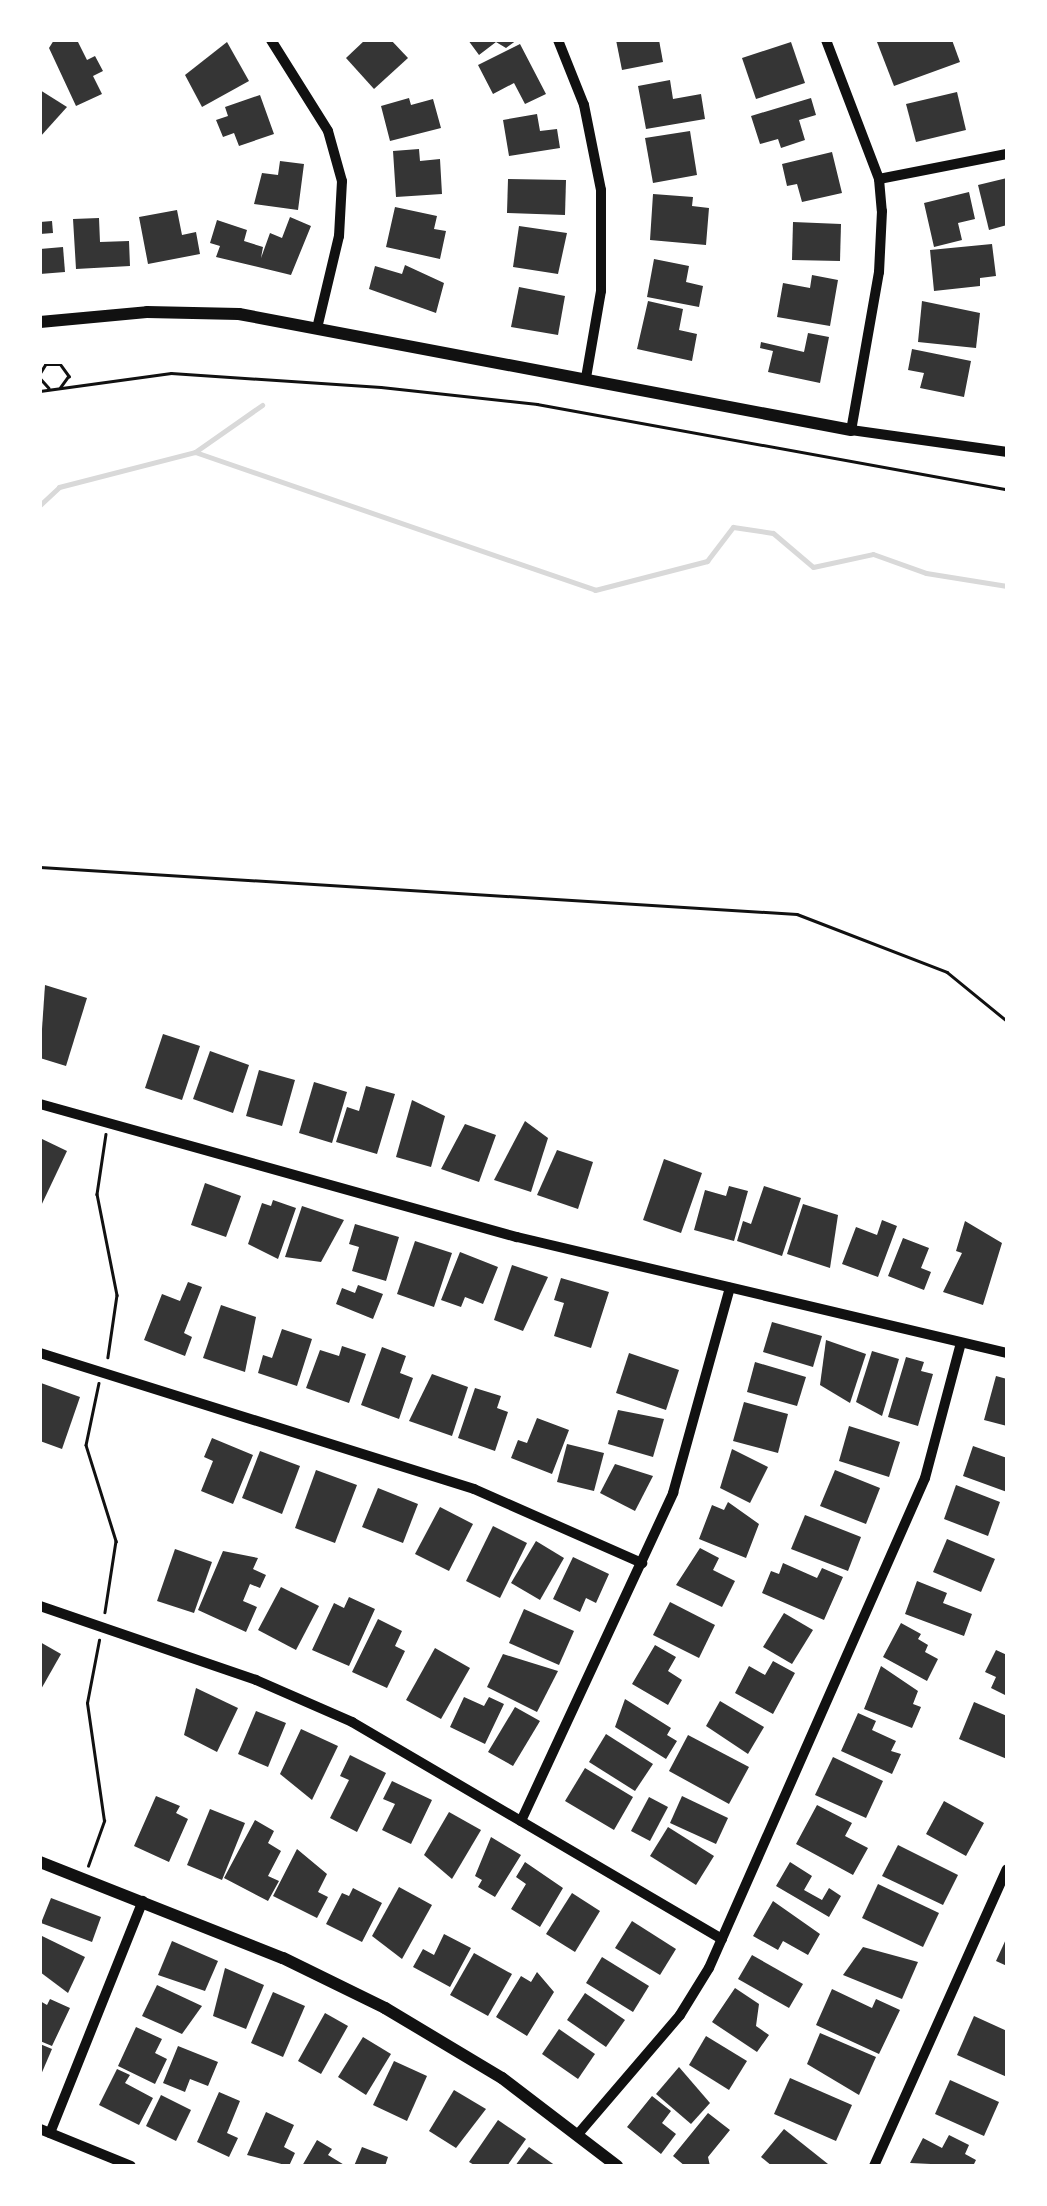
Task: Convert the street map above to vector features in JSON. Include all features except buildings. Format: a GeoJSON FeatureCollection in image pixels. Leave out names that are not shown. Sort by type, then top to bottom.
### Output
{"type":"FeatureCollection","features":[{"type":"Feature","properties":{"kind":"street"},"geometry":{"type":"LineString","coordinates":[[271,40],[328,131],[342,181],[339,236],[318,328]]}},
{"type":"Feature","properties":{"kind":"street"},"geometry":{"type":"LineString","coordinates":[[558,40],[584,105],[601,190],[601,291],[586,378]]}},
{"type":"Feature","properties":{"kind":"street"},"geometry":{"type":"LineString","coordinates":[[826,40],[879,179],[879,272],[851,430]]}},
{"type":"Feature","properties":{"kind":"street"},"geometry":{"type":"LineString","coordinates":[[879,179],[1007,154]]}},
{"type":"Feature","properties":{"kind":"street"},"geometry":{"type":"LineString","coordinates":[[40,322],[184,311],[318,328],[851,430],[1007,452]]}},
{"type":"Feature","properties":{"kind":"street"},"geometry":{"type":"LineString","coordinates":[[40,1104],[516,1237],[1007,1353]]}},
{"type":"Feature","properties":{"kind":"street"},"geometry":{"type":"LineString","coordinates":[[521,1821],[642,1563],[686,1458],[730,1288]]}},
{"type":"Feature","properties":{"kind":"street"},"geometry":{"type":"LineString","coordinates":[[579,2132],[680,2015],[722,1939],[925,1478],[961,1342]]}},
{"type":"Feature","properties":{"kind":"street"},"geometry":{"type":"LineString","coordinates":[[40,1353],[474,1489],[642,1563]]}},
{"type":"Feature","properties":{"kind":"street"},"geometry":{"type":"LineString","coordinates":[[40,1606],[319,1706],[722,1939]]}},
{"type":"Feature","properties":{"kind":"street"},"geometry":{"type":"LineString","coordinates":[[40,1862],[143,1901],[385,2008],[579,2132],[617,2166]]}},
{"type":"Feature","properties":{"kind":"street"},"geometry":{"type":"LineString","coordinates":[[874,2166],[1007,1869]]}},
{"type":"Feature","properties":{"kind":"street"},"geometry":{"type":"LineString","coordinates":[[130,2166],[45,2131],[143,1901]]}},
{"type":"Feature","properties":{"kind":"path"},"geometry":{"type":"LineString","coordinates":[[51,389],[40,376],[45,366],[61,364],[70,376],[60,388]]}},
{"type":"Feature","properties":{"kind":"path"},"geometry":{"type":"LineString","coordinates":[[40,392],[171,373],[381,387],[537,404],[1007,489]]}},
{"type":"Feature","properties":{"kind":"path"},"geometry":{"type":"LineString","coordinates":[[40,867],[798,914],[947,972],[1007,1021]]}},
{"type":"Feature","properties":{"kind":"path"},"geometry":{"type":"LineString","coordinates":[[82,1878],[104,1820],[87,1703],[116,1541],[86,1445],[116,1320],[114,1270],[97,1194],[108,1123]]}},
{"type":"Feature","properties":{"kind":"waterway"},"geometry":{"type":"LineString","coordinates":[[195,452],[262,405]]}},
{"type":"Feature","properties":{"kind":"waterway"},"geometry":{"type":"LineString","coordinates":[[40,505],[59,487],[195,452],[595,590],[707,561],[733,527],[773,533],[813,567],[873,554],[926,573],[1007,586]]}}]}
